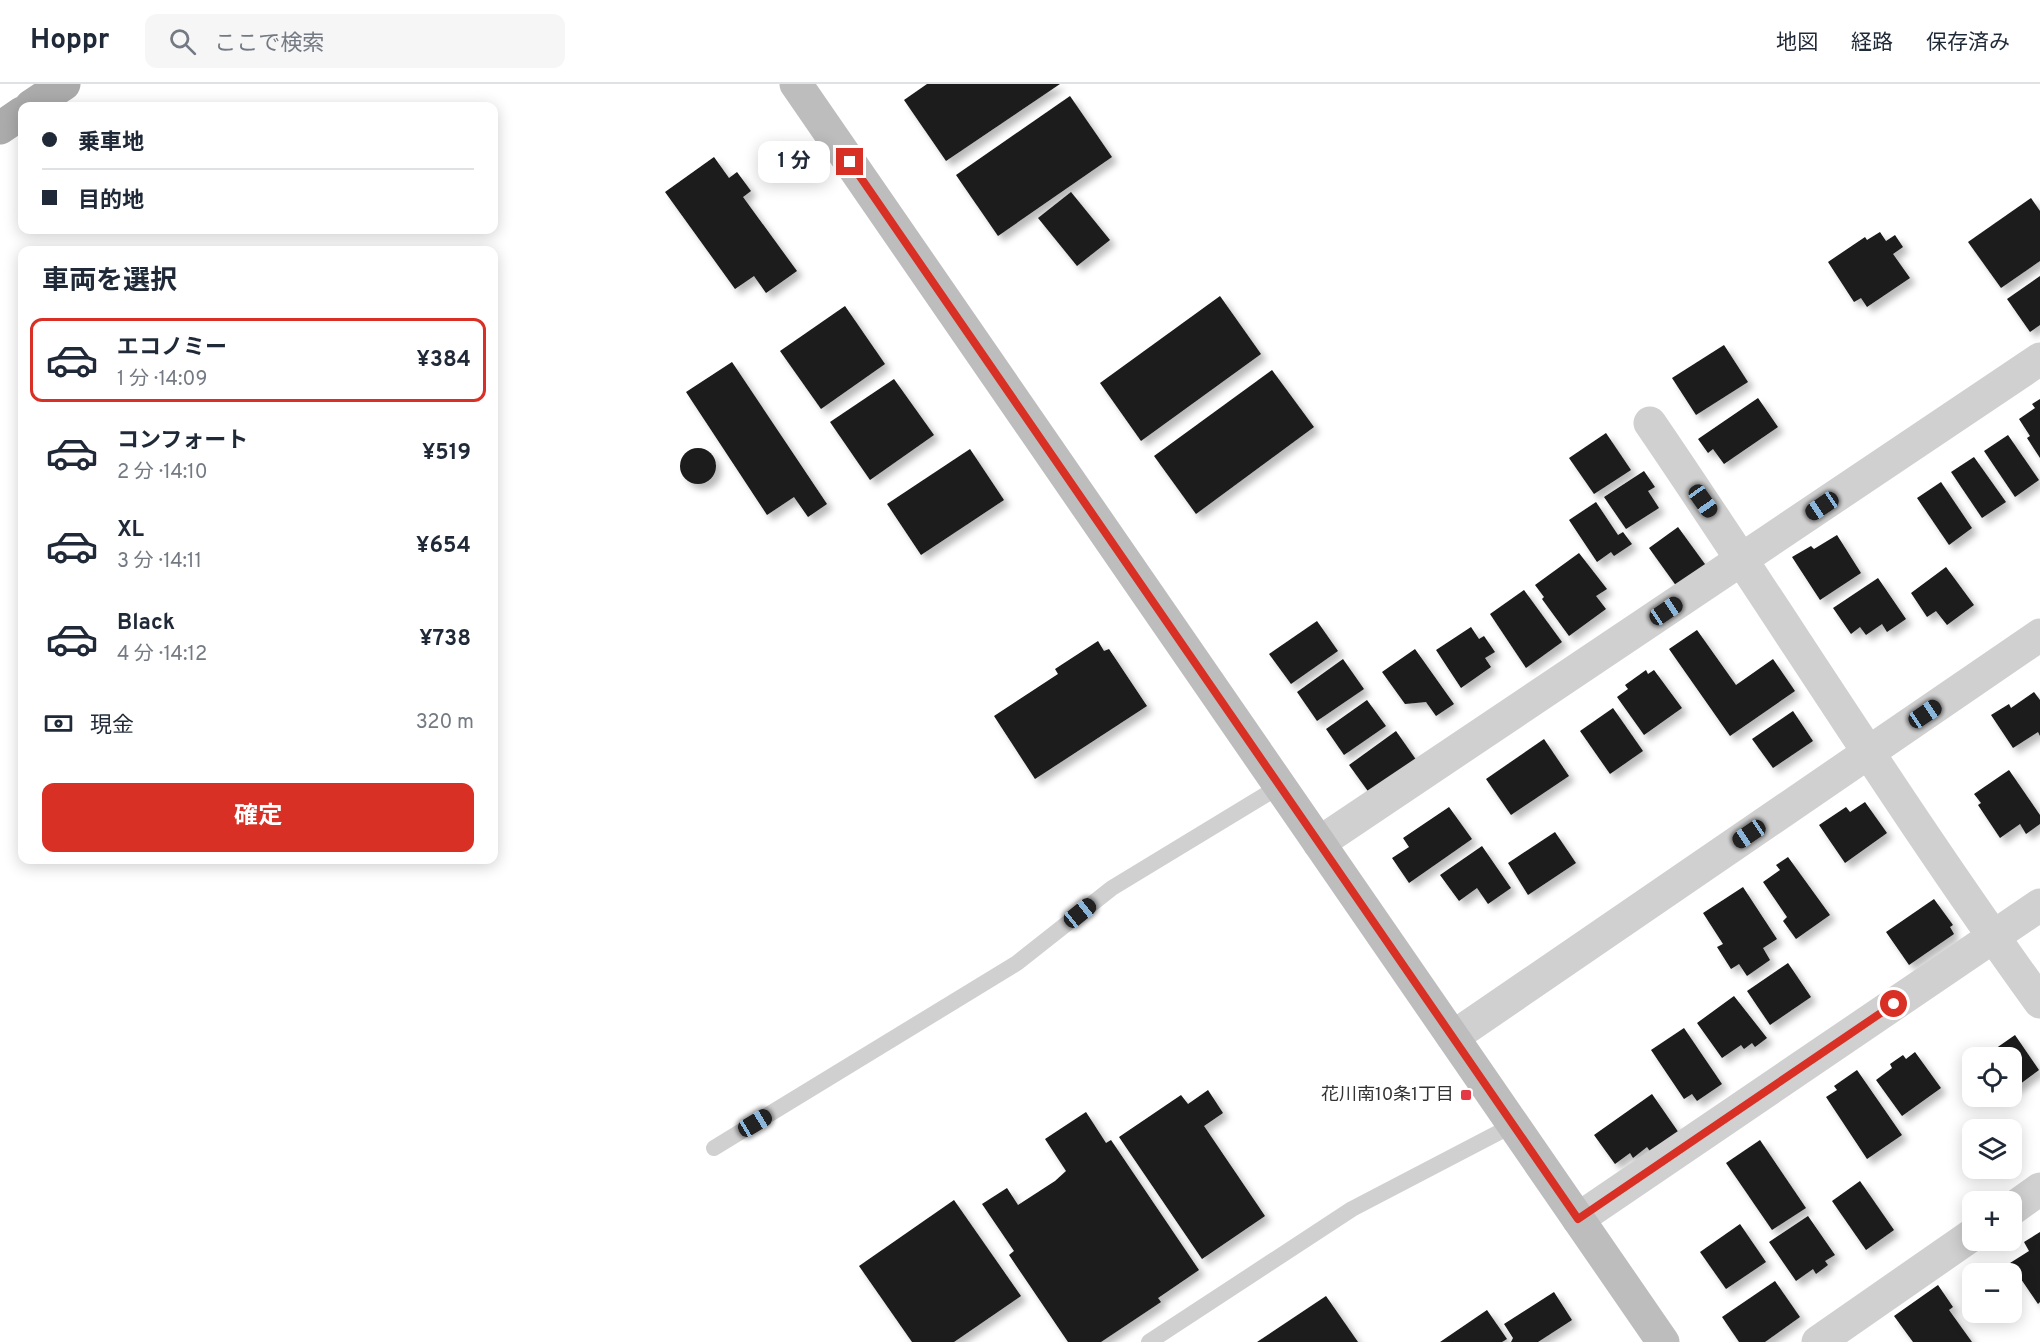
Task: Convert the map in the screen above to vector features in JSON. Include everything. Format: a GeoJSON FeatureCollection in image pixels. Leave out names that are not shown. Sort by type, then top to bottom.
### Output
{"type":"FeatureCollection","features":[{"type":"Feature","properties":{"kind":"main road"},"geometry":{"type":"LineString","coordinates":[[37,102],[63,84]]}},
{"type":"Feature","properties":{"kind":"main road"},"geometry":{"type":"LineString","coordinates":[[0,128],[18,116]]}},
{"type":"Feature","properties":{"kind":"street"},"geometry":{"type":"LineString","coordinates":[[796,84],[1663,1342]]}},
{"type":"Feature","properties":{"kind":"street"},"geometry":{"type":"LineString","coordinates":[[1319,843],[2040,359]]}},
{"type":"Feature","properties":{"kind":"street"},"geometry":{"type":"LineString","coordinates":[[1650,423],[1743,559],[1867,753],[2040,1002]]}},
{"type":"Feature","properties":{"kind":"street"},"geometry":{"type":"LineString","coordinates":[[1453,1037],[2040,635]]}},
{"type":"Feature","properties":{"kind":"street"},"geometry":{"type":"LineString","coordinates":[[1578,1219],[2040,905]]}},
{"type":"Feature","properties":{"kind":"street"},"geometry":{"type":"LineString","coordinates":[[2022,1202],[2040,1189]]}},
{"type":"Feature","properties":{"kind":"street"},"geometry":{"type":"LineString","coordinates":[[1818,1342],[1962,1242]]}},
{"type":"Feature","properties":{"kind":"lane"},"geometry":{"type":"LineString","coordinates":[[714,1148],[1017,963],[1112,888],[1280,786]]}},
{"type":"Feature","properties":{"kind":"lane"},"geometry":{"type":"LineString","coordinates":[[1149,1342],[1352,1209],[1514,1125]]}},
{"type":"Feature","properties":{"kind":"building"},"geometry":{"type":"Polygon","coordinates":[[[927,84],[1060,84],[946,161],[904,100],[927,84]]]}},
{"type":"Feature","properties":{"kind":"building"},"geometry":{"type":"Polygon","coordinates":[[[1070,96],[1112,157],[998,236],[956,175],[1070,96]]]}},
{"type":"Feature","properties":{"kind":"building"},"geometry":{"type":"Polygon","coordinates":[[[714,157],[729,178],[737,172],[751,191],[743,197],[797,271],[766,293],[754,276],[735,289],[665,192],[714,157]]]}},
{"type":"Feature","properties":{"kind":"building"},"geometry":{"type":"Polygon","coordinates":[[[1071,192],[1110,240],[1077,266],[1038,218],[1071,192]]]}},
{"type":"Feature","properties":{"kind":"building"},"geometry":{"type":"Polygon","coordinates":[[[2031,198],[2040,211],[2040,261],[2001,288],[1968,242],[2031,198]]]}},
{"type":"Feature","properties":{"kind":"building"},"geometry":{"type":"Polygon","coordinates":[[[1880,232],[1886,241],[1895,235],[1903,247],[1893,254],[1910,278],[1867,307],[1861,298],[1854,302],[1828,262],[1865,237],[1867,240],[1880,232]]]}},
{"type":"Feature","properties":{"kind":"building"},"geometry":{"type":"Polygon","coordinates":[[[2040,276],[2040,325],[2030,332],[2007,299],[2040,276]]]}},
{"type":"Feature","properties":{"kind":"building"},"geometry":{"type":"Polygon","coordinates":[[[1220,296],[1261,354],[1141,441],[1100,383],[1220,296]]]}},
{"type":"Feature","properties":{"kind":"building"},"geometry":{"type":"Polygon","coordinates":[[[845,306],[885,364],[821,409],[780,351],[845,306]]]}},
{"type":"Feature","properties":{"kind":"building"},"geometry":{"type":"Polygon","coordinates":[[[1724,345],[1748,382],[1696,415],[1672,378],[1724,345]]]}},
{"type":"Feature","properties":{"kind":"building"},"geometry":{"type":"Polygon","coordinates":[[[732,362],[827,504],[808,517],[794,497],[767,515],[686,392],[732,362]]]}},
{"type":"Feature","properties":{"kind":"building"},"geometry":{"type":"Polygon","coordinates":[[[1272,370],[1314,427],[1196,514],[1154,456],[1272,370]]]}},
{"type":"Feature","properties":{"kind":"building"},"geometry":{"type":"Polygon","coordinates":[[[894,379],[934,435],[870,480],[830,422],[894,379]]]}},
{"type":"Feature","properties":{"kind":"building"},"geometry":{"type":"Polygon","coordinates":[[[1758,398],[1778,427],[1724,464],[1713,449],[1708,453],[1698,439],[1758,398]]]}},
{"type":"Feature","properties":{"kind":"building"},"geometry":{"type":"Polygon","coordinates":[[[2040,399],[2040,458],[2027,438],[2030,436],[2019,419],[2035,408],[2032,404],[2040,399]]]}},
{"type":"Feature","properties":{"kind":"building"},"geometry":{"type":"Polygon","coordinates":[[[1606,433],[1631,470],[1594,494],[1569,458],[1606,433]]]}},
{"type":"Feature","properties":{"kind":"building"},"geometry":{"type":"Polygon","coordinates":[[[2008,435],[2039,480],[2015,497],[1984,451],[2008,435]]]}},
{"type":"Feature","properties":{"kind":"building"},"geometry":{"type":"Polygon","coordinates":[[[698,448],[710,454],[716,466],[710,478],[698,484],[686,478],[680,466],[686,454],[698,448]]]}},
{"type":"Feature","properties":{"kind":"building"},"geometry":{"type":"Polygon","coordinates":[[[970,449],[1004,500],[921,555],[887,504],[970,449]]]}},
{"type":"Feature","properties":{"kind":"building"},"geometry":{"type":"Polygon","coordinates":[[[1974,457],[2006,502],[1982,518],[1951,472],[1974,457]]]}},
{"type":"Feature","properties":{"kind":"building"},"geometry":{"type":"Polygon","coordinates":[[[1644,471],[1655,487],[1648,491],[1659,508],[1626,529],[1604,497],[1644,471]]]}},
{"type":"Feature","properties":{"kind":"building"},"geometry":{"type":"Polygon","coordinates":[[[1941,482],[1972,528],[1949,545],[1917,498],[1941,482]]]}},
{"type":"Feature","properties":{"kind":"building"},"geometry":{"type":"Polygon","coordinates":[[[1596,502],[1618,535],[1623,532],[1632,544],[1614,556],[1611,552],[1597,562],[1569,520],[1596,502]]]}},
{"type":"Feature","properties":{"kind":"building"},"geometry":{"type":"Polygon","coordinates":[[[1678,527],[1710,571],[1677,587],[1649,548],[1678,527]]]}},
{"type":"Feature","properties":{"kind":"building"},"geometry":{"type":"Polygon","coordinates":[[[1837,535],[1861,573],[1820,600],[1792,557],[1811,546],[1814,549],[1837,535]]]}},
{"type":"Feature","properties":{"kind":"building"},"geometry":{"type":"Polygon","coordinates":[[[1579,553],[1607,589],[1596,596],[1606,609],[1569,636],[1542,599],[1544,597],[1535,585],[1579,553]]]}},
{"type":"Feature","properties":{"kind":"building"},"geometry":{"type":"Polygon","coordinates":[[[1946,567],[1974,605],[1947,625],[1936,611],[1927,617],[1911,593],[1946,567]]]}},
{"type":"Feature","properties":{"kind":"building"},"geometry":{"type":"Polygon","coordinates":[[[1878,578],[1906,619],[1887,632],[1882,624],[1866,635],[1860,627],[1851,634],[1833,608],[1878,578]]]}},
{"type":"Feature","properties":{"kind":"building"},"geometry":{"type":"Polygon","coordinates":[[[1524,590],[1562,642],[1526,668],[1490,614],[1524,590]]]}},
{"type":"Feature","properties":{"kind":"building"},"geometry":{"type":"Polygon","coordinates":[[[1317,621],[1338,651],[1291,684],[1269,654],[1317,621]]]}},
{"type":"Feature","properties":{"kind":"building"},"geometry":{"type":"Polygon","coordinates":[[[1471,627],[1479,639],[1484,636],[1495,652],[1485,658],[1491,667],[1461,688],[1436,650],[1471,627]]]}},
{"type":"Feature","properties":{"kind":"building"},"geometry":{"type":"Polygon","coordinates":[[[1697,630],[1736,685],[1773,659],[1795,691],[1730,736],[1669,649],[1697,630]]]}},
{"type":"Feature","properties":{"kind":"building"},"geometry":{"type":"Polygon","coordinates":[[[1098,641],[1104,651],[1109,649],[1147,706],[1035,779],[994,716],[1058,674],[1055,669],[1098,641]]]}},
{"type":"Feature","properties":{"kind":"building"},"geometry":{"type":"Polygon","coordinates":[[[1415,649],[1454,704],[1436,716],[1426,702],[1405,704],[1382,672],[1415,649]]]}},
{"type":"Feature","properties":{"kind":"building"},"geometry":{"type":"Polygon","coordinates":[[[1343,659],[1364,689],[1317,721],[1297,692],[1343,659]]]}},
{"type":"Feature","properties":{"kind":"building"},"geometry":{"type":"Polygon","coordinates":[[[1646,670],[1648,674],[1654,670],[1682,708],[1644,735],[1617,697],[1628,689],[1625,685],[1646,670]]]}},
{"type":"Feature","properties":{"kind":"building"},"geometry":{"type":"Polygon","coordinates":[[[2034,692],[2040,700],[2040,736],[2038,732],[2013,748],[1991,715],[2009,704],[2011,708],[2034,692]]]}},
{"type":"Feature","properties":{"kind":"building"},"geometry":{"type":"Polygon","coordinates":[[[1367,700],[1386,726],[1344,755],[1326,729],[1367,700]]]}},
{"type":"Feature","properties":{"kind":"building"},"geometry":{"type":"Polygon","coordinates":[[[1613,708],[1643,751],[1610,774],[1580,731],[1613,708]]]}},
{"type":"Feature","properties":{"kind":"building"},"geometry":{"type":"Polygon","coordinates":[[[1793,711],[1813,741],[1773,768],[1752,739],[1793,711]]]}},
{"type":"Feature","properties":{"kind":"building"},"geometry":{"type":"Polygon","coordinates":[[[1396,731],[1417,761],[1370,794],[1349,765],[1396,731]]]}},
{"type":"Feature","properties":{"kind":"building"},"geometry":{"type":"Polygon","coordinates":[[[1544,739],[1569,776],[1511,815],[1486,779],[1544,739]]]}},
{"type":"Feature","properties":{"kind":"building"},"geometry":{"type":"Polygon","coordinates":[[[2009,770],[2040,815],[2040,824],[2026,834],[2020,824],[2000,838],[1978,805],[1981,803],[1974,794],[2009,770]]]}},
{"type":"Feature","properties":{"kind":"building"},"geometry":{"type":"Polygon","coordinates":[[[1865,802],[1887,833],[1845,863],[1819,825],[1846,807],[1850,812],[1865,802]]]}},
{"type":"Feature","properties":{"kind":"building"},"geometry":{"type":"Polygon","coordinates":[[[1449,807],[1472,839],[1409,883],[1392,858],[1409,847],[1403,838],[1449,807]]]}},
{"type":"Feature","properties":{"kind":"building"},"geometry":{"type":"Polygon","coordinates":[[[1555,832],[1576,863],[1528,895],[1508,863],[1555,832]]]}},
{"type":"Feature","properties":{"kind":"building"},"geometry":{"type":"Polygon","coordinates":[[[1482,846],[1511,888],[1488,904],[1477,888],[1459,901],[1440,875],[1482,846]]]}},
{"type":"Feature","properties":{"kind":"building"},"geometry":{"type":"Polygon","coordinates":[[[1788,857],[1830,915],[1796,939],[1783,921],[1787,917],[1763,882],[1780,870],[1776,865],[1788,857]]]}},
{"type":"Feature","properties":{"kind":"building"},"geometry":{"type":"Polygon","coordinates":[[[1743,887],[1777,939],[1763,948],[1770,960],[1747,976],[1739,964],[1731,969],[1717,947],[1723,944],[1703,913],[1743,887]]]}},
{"type":"Feature","properties":{"kind":"building"},"geometry":{"type":"Polygon","coordinates":[[[1934,899],[1953,925],[1950,927],[1954,934],[1909,965],[1886,932],[1934,899]]]}},
{"type":"Feature","properties":{"kind":"building"},"geometry":{"type":"Polygon","coordinates":[[[1788,963],[1811,997],[1770,1025],[1747,991],[1788,963]]]}},
{"type":"Feature","properties":{"kind":"building"},"geometry":{"type":"Polygon","coordinates":[[[1734,996],[1767,1038],[1755,1047],[1752,1043],[1744,1049],[1741,1045],[1722,1058],[1697,1023],[1734,996]]]}},
{"type":"Feature","properties":{"kind":"building"},"geometry":{"type":"Polygon","coordinates":[[[1684,1028],[1722,1084],[1697,1101],[1692,1094],[1684,1099],[1651,1050],[1684,1028]]]}},
{"type":"Feature","properties":{"kind":"building"},"geometry":{"type":"Polygon","coordinates":[[[2015,1035],[2039,1070],[2022,1083],[2022,1047],[1998,1047],[2015,1035]]]}},
{"type":"Feature","properties":{"kind":"building"},"geometry":{"type":"Polygon","coordinates":[[[1915,1052],[1941,1088],[1902,1116],[1876,1080],[1892,1068],[1890,1064],[1903,1055],[1906,1059],[1915,1052]]]}},
{"type":"Feature","properties":{"kind":"building"},"geometry":{"type":"Polygon","coordinates":[[[1857,1070],[1902,1135],[1867,1159],[1826,1097],[1837,1090],[1834,1086],[1857,1070]]]}},
{"type":"Feature","properties":{"kind":"building"},"geometry":{"type":"Polygon","coordinates":[[[1208,1090],[1223,1113],[1204,1126],[1265,1216],[1202,1259],[1119,1137],[1181,1095],[1188,1104],[1208,1090]]]}},
{"type":"Feature","properties":{"kind":"building"},"geometry":{"type":"Polygon","coordinates":[[[1652,1094],[1679,1133],[1656,1160],[1647,1147],[1633,1158],[1630,1153],[1615,1164],[1594,1135],[1652,1094]]]}},
{"type":"Feature","properties":{"kind":"building"},"geometry":{"type":"Polygon","coordinates":[[[1086,1112],[1106,1143],[1111,1140],[1199,1270],[1158,1298],[1161,1302],[1101,1342],[1068,1342],[1009,1255],[1014,1251],[982,1204],[1007,1188],[1018,1205],[1055,1181],[1066,1171],[1045,1139],[1086,1112]]]}},
{"type":"Feature","properties":{"kind":"building"},"geometry":{"type":"Polygon","coordinates":[[[1760,1140],[1806,1208],[1772,1230],[1726,1163],[1760,1140]]]}},
{"type":"Feature","properties":{"kind":"building"},"geometry":{"type":"Polygon","coordinates":[[[1860,1181],[1894,1230],[1866,1250],[1832,1201],[1860,1181]]]}},
{"type":"Feature","properties":{"kind":"building"},"geometry":{"type":"Polygon","coordinates":[[[954,1200],[1021,1296],[954,1342],[912,1342],[859,1266],[954,1200]]]}},
{"type":"Feature","properties":{"kind":"building"},"geometry":{"type":"Polygon","coordinates":[[[1808,1216],[1835,1255],[1825,1261],[1828,1265],[1816,1274],[1813,1269],[1796,1281],[1769,1242],[1808,1216]]]}},
{"type":"Feature","properties":{"kind":"building"},"geometry":{"type":"Polygon","coordinates":[[[1740,1224],[1766,1262],[1726,1289],[1700,1252],[1740,1224]]]}},
{"type":"Feature","properties":{"kind":"building"},"geometry":{"type":"Polygon","coordinates":[[[2040,1232],[2040,1302],[2038,1304],[2022,1281],[2022,1263],[2010,1263],[2029,1251],[2024,1242],[2040,1232]]]}},
{"type":"Feature","properties":{"kind":"building"},"geometry":{"type":"Polygon","coordinates":[[[1775,1281],[1800,1317],[1765,1342],[1739,1342],[1722,1317],[1775,1281]]]}},
{"type":"Feature","properties":{"kind":"building"},"geometry":{"type":"Polygon","coordinates":[[[1938,1285],[1953,1307],[1949,1310],[1972,1342],[1913,1342],[1894,1316],[1938,1285]]]}},
{"type":"Feature","properties":{"kind":"building"},"geometry":{"type":"Polygon","coordinates":[[[1554,1292],[1572,1320],[1538,1342],[1511,1342],[1513,1338],[1504,1324],[1554,1292]]]}},
{"type":"Feature","properties":{"kind":"building"},"geometry":{"type":"Polygon","coordinates":[[[1326,1296],[1358,1342],[1257,1342],[1326,1296]]]}},
{"type":"Feature","properties":{"kind":"building"},"geometry":{"type":"Polygon","coordinates":[[[1487,1310],[1507,1339],[1502,1342],[1440,1342],[1487,1310]]]}},
{"type":"Feature","properties":{"kind":"place","name":"花川南10条1丁目"},"geometry":{"type":"Point","coordinates":[1466,1095]}},
{"type":"Feature","properties":{"kind":"route"},"geometry":{"type":"LineString","coordinates":[[850,162],[1578,1219],[1894,1004]]}}]}
